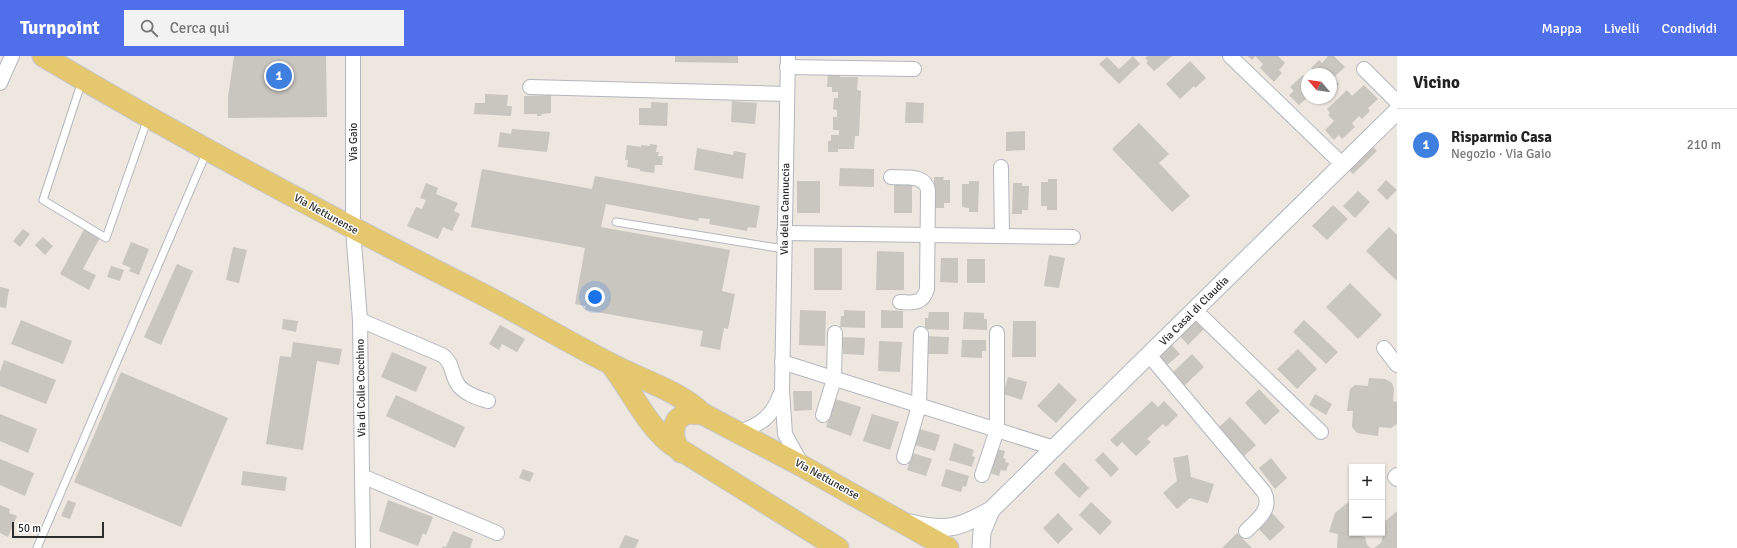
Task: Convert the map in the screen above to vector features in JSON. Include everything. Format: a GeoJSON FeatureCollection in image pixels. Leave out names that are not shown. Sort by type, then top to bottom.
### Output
{"type":"FeatureCollection","features":[{"type":"Feature","properties":{"kind":"main road","name":"Via Nettunense"},"geometry":{"type":"LineString","coordinates":[[43,56],[208,150],[353,229],[526,317],[611,364],[686,400],[703,414],[802,466],[948,548]]}},
{"type":"Feature","properties":{"kind":"main road","name":"Via Nettunense"},"geometry":{"type":"LineString","coordinates":[[611,364],[628,387],[654,428],[665,440],[681,452],[838,548]]}},
{"type":"Feature","properties":{"kind":"main road","name":"Via Nettunense"},"geometry":{"type":"LineString","coordinates":[[681,452],[675,443],[673,436],[677,420],[686,413],[703,414]]}},
{"type":"Feature","properties":{"kind":"street"},"geometry":{"type":"LineString","coordinates":[[0,83],[12,56]]}},
{"type":"Feature","properties":{"kind":"street","name":"Via Gaio"},"geometry":{"type":"LineString","coordinates":[[353,56],[353,229]]}},
{"type":"Feature","properties":{"kind":"street"},"geometry":{"type":"LineString","coordinates":[[1230,56],[1343,164]]}},
{"type":"Feature","properties":{"kind":"street"},"geometry":{"type":"LineString","coordinates":[[787,62],[914,69]]}},
{"type":"Feature","properties":{"kind":"street","name":"Via della Cannuccia"},"geometry":{"type":"LineString","coordinates":[[787,62],[782,362],[783,420],[786,438],[802,466]]}},
{"type":"Feature","properties":{"kind":"street"},"geometry":{"type":"LineString","coordinates":[[1364,69],[1397,102]]}},
{"type":"Feature","properties":{"kind":"street"},"geometry":{"type":"LineString","coordinates":[[530,87],[787,94]]}},
{"type":"Feature","properties":{"kind":"street","name":"Via Casal di Claudia"},"geometry":{"type":"LineString","coordinates":[[904,522],[927,526],[954,528],[964,525],[991,510],[1397,111]]}},
{"type":"Feature","properties":{"kind":"street"},"geometry":{"type":"LineString","coordinates":[[1001,167],[1002,236]]}},
{"type":"Feature","properties":{"kind":"street"},"geometry":{"type":"LineString","coordinates":[[891,177],[917,178],[927,184],[928,235],[926,293],[918,302],[900,302]]}},
{"type":"Feature","properties":{"kind":"street","name":"Via di Colle Cocchino"},"geometry":{"type":"LineString","coordinates":[[353,229],[360,320],[363,548]]}},
{"type":"Feature","properties":{"kind":"street"},"geometry":{"type":"LineString","coordinates":[[784,233],[1073,237]]}},
{"type":"Feature","properties":{"kind":"street"},"geometry":{"type":"LineString","coordinates":[[1195,310],[1321,432]]}},
{"type":"Feature","properties":{"kind":"street"},"geometry":{"type":"LineString","coordinates":[[360,320],[446,358],[452,366],[456,382],[460,388],[488,402]]}},
{"type":"Feature","properties":{"kind":"street"},"geometry":{"type":"LineString","coordinates":[[823,415],[834,379],[835,333]]}},
{"type":"Feature","properties":{"kind":"street"},"geometry":{"type":"LineString","coordinates":[[982,475],[997,430],[997,333]]}},
{"type":"Feature","properties":{"kind":"street"},"geometry":{"type":"LineString","coordinates":[[904,457],[919,406],[921,334]]}},
{"type":"Feature","properties":{"kind":"street"},"geometry":{"type":"LineString","coordinates":[[1384,348],[1397,365]]}},
{"type":"Feature","properties":{"kind":"street"},"geometry":{"type":"LineString","coordinates":[[1149,356],[1264,492],[1267,500],[1266,509],[1246,531]]}},
{"type":"Feature","properties":{"kind":"street"},"geometry":{"type":"LineString","coordinates":[[782,362],[1054,448]]}},
{"type":"Feature","properties":{"kind":"street","name":"Via della Cannuccia"},"geometry":{"type":"LineString","coordinates":[[739,432],[758,425],[769,416],[782,391]]}},
{"type":"Feature","properties":{"kind":"street"},"geometry":{"type":"LineString","coordinates":[[1397,475],[1395,477],[1397,479]]}},
{"type":"Feature","properties":{"kind":"street"},"geometry":{"type":"LineString","coordinates":[[362,476],[497,533]]}},
{"type":"Feature","properties":{"kind":"street","name":"Via Casal di Claudia"},"geometry":{"type":"LineString","coordinates":[[981,548],[982,532],[991,510]]}},
{"type":"Feature","properties":{"kind":"lane"},"geometry":{"type":"LineString","coordinates":[[83,79],[43,200],[106,238],[149,117]]}},
{"type":"Feature","properties":{"kind":"lane"},"geometry":{"type":"LineString","coordinates":[[37,548],[208,150]]}},
{"type":"Feature","properties":{"kind":"lane"},"geometry":{"type":"LineString","coordinates":[[616,222],[784,250]]}},
{"type":"Feature","properties":{"kind":"building"},"geometry":{"type":"Polygon","coordinates":[[[234,56],[326,56],[327,117],[228,118],[228,97],[234,56]]]}},
{"type":"Feature","properties":{"kind":"building"},"geometry":{"type":"Polygon","coordinates":[[[675,56],[738,56],[738,63],[675,62],[675,56]]]}},
{"type":"Feature","properties":{"kind":"building"},"geometry":{"type":"Polygon","coordinates":[[[1133,56],[1140,64],[1119,84],[1099,64],[1107,57],[1119,69],[1133,56]]]}},
{"type":"Feature","properties":{"kind":"building"},"geometry":{"type":"Polygon","coordinates":[[[1148,56],[1172,56],[1154,71],[1146,63],[1148,61],[1145,58],[1148,56]]]}},
{"type":"Feature","properties":{"kind":"building"},"geometry":{"type":"Polygon","coordinates":[[[1248,56],[1255,56],[1252,60],[1248,56]]]}},
{"type":"Feature","properties":{"kind":"building"},"geometry":{"type":"Polygon","coordinates":[[[1255,56],[1278,56],[1285,63],[1279,70],[1282,73],[1274,82],[1260,68],[1263,64],[1255,56]]]}},
{"type":"Feature","properties":{"kind":"building"},"geometry":{"type":"Polygon","coordinates":[[[1328,56],[1334,56],[1345,67],[1337,74],[1337,68],[1311,68],[1319,60],[1322,63],[1328,56]]]}},
{"type":"Feature","properties":{"kind":"building"},"geometry":{"type":"Polygon","coordinates":[[[1190,61],[1206,78],[1195,88],[1194,86],[1180,99],[1166,84],[1190,61]]]}},
{"type":"Feature","properties":{"kind":"building"},"geometry":{"type":"Polygon","coordinates":[[[828,73],[840,73],[840,77],[858,77],[857,90],[861,91],[859,136],[855,136],[854,149],[838,149],[838,152],[828,152],[828,141],[831,141],[831,135],[839,135],[839,130],[833,130],[833,117],[837,117],[837,110],[833,109],[834,98],[838,98],[838,92],[832,92],[832,87],[827,87],[828,73]]]}},
{"type":"Feature","properties":{"kind":"building"},"geometry":{"type":"Polygon","coordinates":[[[1301,77],[1301,103],[1299,105],[1289,95],[1294,91],[1290,87],[1301,77]]]}},
{"type":"Feature","properties":{"kind":"building"},"geometry":{"type":"Polygon","coordinates":[[[1364,85],[1378,99],[1368,108],[1370,111],[1362,119],[1359,116],[1352,123],[1355,127],[1342,139],[1339,135],[1334,140],[1325,130],[1334,121],[1328,115],[1330,113],[1327,109],[1332,104],[1337,104],[1337,100],[1347,90],[1352,96],[1364,85]]]}},
{"type":"Feature","properties":{"kind":"building"},"geometry":{"type":"Polygon","coordinates":[[[485,94],[508,95],[507,106],[512,106],[511,116],[474,114],[475,103],[485,103],[485,94]]]}},
{"type":"Feature","properties":{"kind":"building"},"geometry":{"type":"Polygon","coordinates":[[[551,95],[551,113],[542,114],[541,116],[537,116],[537,114],[524,114],[524,96],[551,95]]]}},
{"type":"Feature","properties":{"kind":"building"},"geometry":{"type":"Polygon","coordinates":[[[732,101],[757,103],[755,124],[731,122],[732,101]]]}},
{"type":"Feature","properties":{"kind":"building"},"geometry":{"type":"Polygon","coordinates":[[[651,102],[668,103],[667,126],[639,125],[639,108],[651,108],[651,102]]]}},
{"type":"Feature","properties":{"kind":"building"},"geometry":{"type":"Polygon","coordinates":[[[906,102],[924,103],[923,123],[905,123],[906,102]]]}},
{"type":"Feature","properties":{"kind":"building"},"geometry":{"type":"Polygon","coordinates":[[[1139,123],[1169,154],[1159,163],[1190,196],[1172,212],[1112,149],[1139,123]]]}},
{"type":"Feature","properties":{"kind":"building"},"geometry":{"type":"Polygon","coordinates":[[[512,129],[550,132],[547,152],[498,147],[500,132],[511,134],[512,129]]]}},
{"type":"Feature","properties":{"kind":"building"},"geometry":{"type":"Polygon","coordinates":[[[1025,131],[1025,150],[1006,151],[1006,132],[1025,131]]]}},
{"type":"Feature","properties":{"kind":"building"},"geometry":{"type":"Polygon","coordinates":[[[1368,142],[1377,151],[1353,174],[1344,165],[1368,142]]]}},
{"type":"Feature","properties":{"kind":"building"},"geometry":{"type":"Polygon","coordinates":[[[650,144],[657,145],[656,152],[659,152],[658,156],[663,156],[662,165],[655,165],[654,173],[627,167],[628,160],[625,160],[627,145],[641,147],[641,145],[650,146],[650,144]]]}},
{"type":"Feature","properties":{"kind":"building"},"geometry":{"type":"Polygon","coordinates":[[[697,148],[733,155],[734,151],[746,153],[743,179],[694,170],[697,148]]]}},
{"type":"Feature","properties":{"kind":"building"},"geometry":{"type":"Polygon","coordinates":[[[840,168],[874,169],[874,187],[839,186],[840,168]]]}},
{"type":"Feature","properties":{"kind":"building"},"geometry":{"type":"Polygon","coordinates":[[[482,169],[592,189],[595,176],[760,206],[756,228],[748,227],[747,231],[709,224],[710,219],[699,218],[698,221],[606,204],[601,227],[730,250],[722,291],[735,294],[728,329],[724,328],[720,350],[700,346],[703,331],[585,310],[586,306],[575,304],[585,248],[471,227],[482,169]]]}},
{"type":"Feature","properties":{"kind":"building"},"geometry":{"type":"Polygon","coordinates":[[[934,177],[944,177],[943,180],[950,180],[950,203],[944,203],[944,208],[934,208],[934,177]]]}},
{"type":"Feature","properties":{"kind":"building"},"geometry":{"type":"Polygon","coordinates":[[[1048,179],[1057,179],[1057,210],[1047,210],[1047,206],[1041,206],[1041,182],[1048,182],[1048,179]]]}},
{"type":"Feature","properties":{"kind":"building"},"geometry":{"type":"Polygon","coordinates":[[[1386,180],[1397,190],[1387,200],[1377,190],[1386,180]]]}},
{"type":"Feature","properties":{"kind":"building"},"geometry":{"type":"Polygon","coordinates":[[[797,181],[820,181],[820,213],[797,213],[797,181]]]}},
{"type":"Feature","properties":{"kind":"building"},"geometry":{"type":"Polygon","coordinates":[[[969,181],[979,181],[978,212],[969,212],[969,208],[962,207],[962,184],[969,184],[969,181]]]}},
{"type":"Feature","properties":{"kind":"building"},"geometry":{"type":"Polygon","coordinates":[[[426,183],[438,188],[436,194],[458,203],[454,211],[460,214],[452,231],[443,227],[438,239],[407,226],[416,207],[422,209],[426,200],[420,198],[426,183]]]}},
{"type":"Feature","properties":{"kind":"building"},"geometry":{"type":"Polygon","coordinates":[[[1013,183],[1022,183],[1022,186],[1029,186],[1028,210],[1022,210],[1022,214],[1012,214],[1013,183]]]}},
{"type":"Feature","properties":{"kind":"building"},"geometry":{"type":"Polygon","coordinates":[[[894,184],[912,184],[912,213],[894,213],[894,184]]]}},
{"type":"Feature","properties":{"kind":"building"},"geometry":{"type":"Polygon","coordinates":[[[1358,191],[1370,202],[1355,218],[1343,206],[1358,191]]]}},
{"type":"Feature","properties":{"kind":"building"},"geometry":{"type":"Polygon","coordinates":[[[1333,205],[1348,219],[1327,240],[1312,226],[1333,205]]]}},
{"type":"Feature","properties":{"kind":"building"},"geometry":{"type":"Polygon","coordinates":[[[87,224],[103,232],[83,269],[96,275],[89,290],[60,274],[87,224]]]}},
{"type":"Feature","properties":{"kind":"building"},"geometry":{"type":"Polygon","coordinates":[[[1389,227],[1397,235],[1397,281],[1366,251],[1389,227]]]}},
{"type":"Feature","properties":{"kind":"building"},"geometry":{"type":"Polygon","coordinates":[[[23,229],[30,234],[20,247],[13,241],[23,229]]]}},
{"type":"Feature","properties":{"kind":"building"},"geometry":{"type":"Polygon","coordinates":[[[43,237],[53,246],[45,255],[35,245],[43,237]]]}},
{"type":"Feature","properties":{"kind":"building"},"geometry":{"type":"Polygon","coordinates":[[[131,242],[149,249],[139,275],[129,271],[131,268],[122,264],[131,242]]]}},
{"type":"Feature","properties":{"kind":"building"},"geometry":{"type":"Polygon","coordinates":[[[233,247],[247,250],[239,283],[226,280],[233,247]]]}},
{"type":"Feature","properties":{"kind":"building"},"geometry":{"type":"Polygon","coordinates":[[[814,248],[842,248],[842,290],[814,290],[814,248]]]}},
{"type":"Feature","properties":{"kind":"building"},"geometry":{"type":"Polygon","coordinates":[[[877,251],[904,252],[904,290],[876,290],[877,251]]]}},
{"type":"Feature","properties":{"kind":"building"},"geometry":{"type":"Polygon","coordinates":[[[1049,255],[1065,258],[1059,288],[1044,286],[1049,255]]]}},
{"type":"Feature","properties":{"kind":"building"},"geometry":{"type":"Polygon","coordinates":[[[941,258],[958,258],[958,283],[940,282],[941,258]]]}},
{"type":"Feature","properties":{"kind":"building"},"geometry":{"type":"Polygon","coordinates":[[[967,259],[985,259],[985,283],[967,283],[967,259]]]}},
{"type":"Feature","properties":{"kind":"building"},"geometry":{"type":"Polygon","coordinates":[[[177,264],[193,271],[161,345],[144,337],[177,264]]]}},
{"type":"Feature","properties":{"kind":"building"},"geometry":{"type":"Polygon","coordinates":[[[111,266],[124,270],[120,281],[107,277],[111,266]]]}},
{"type":"Feature","properties":{"kind":"building"},"geometry":{"type":"Polygon","coordinates":[[[1350,283],[1382,315],[1358,339],[1326,307],[1350,283]]]}},
{"type":"Feature","properties":{"kind":"building"},"geometry":{"type":"Polygon","coordinates":[[[0,287],[9,289],[6,308],[0,307],[0,287]]]}},
{"type":"Feature","properties":{"kind":"building"},"geometry":{"type":"Polygon","coordinates":[[[800,310],[826,311],[825,346],[799,345],[800,310]]]}},
{"type":"Feature","properties":{"kind":"building"},"geometry":{"type":"Polygon","coordinates":[[[844,310],[865,311],[865,328],[840,327],[841,316],[844,316],[844,310]]]}},
{"type":"Feature","properties":{"kind":"building"},"geometry":{"type":"Polygon","coordinates":[[[881,310],[903,311],[903,328],[881,328],[881,310]]]}},
{"type":"Feature","properties":{"kind":"building"},"geometry":{"type":"Polygon","coordinates":[[[929,312],[949,312],[949,330],[925,329],[925,318],[928,318],[929,312]]]}},
{"type":"Feature","properties":{"kind":"building"},"geometry":{"type":"Polygon","coordinates":[[[964,312],[984,313],[984,319],[987,319],[987,330],[963,329],[964,312]]]}},
{"type":"Feature","properties":{"kind":"building"},"geometry":{"type":"Polygon","coordinates":[[[1193,318],[1204,329],[1188,345],[1178,334],[1193,318]]]}},
{"type":"Feature","properties":{"kind":"building"},"geometry":{"type":"Polygon","coordinates":[[[283,319],[298,321],[296,332],[282,329],[283,319]]]}},
{"type":"Feature","properties":{"kind":"building"},"geometry":{"type":"Polygon","coordinates":[[[21,320],[72,341],[63,364],[11,344],[21,320]]]}},
{"type":"Feature","properties":{"kind":"building"},"geometry":{"type":"Polygon","coordinates":[[[1304,320],[1338,352],[1326,364],[1293,332],[1304,320]]]}},
{"type":"Feature","properties":{"kind":"building"},"geometry":{"type":"Polygon","coordinates":[[[1013,321],[1036,321],[1036,357],[1012,357],[1013,321]]]}},
{"type":"Feature","properties":{"kind":"building"},"geometry":{"type":"Polygon","coordinates":[[[500,325],[525,339],[517,352],[502,344],[499,350],[489,344],[500,325]]]}},
{"type":"Feature","properties":{"kind":"building"},"geometry":{"type":"Polygon","coordinates":[[[925,336],[949,337],[948,354],[927,354],[925,336]]]}},
{"type":"Feature","properties":{"kind":"building"},"geometry":{"type":"Polygon","coordinates":[[[841,337],[865,338],[864,355],[843,354],[843,348],[840,348],[841,337]]]}},
{"type":"Feature","properties":{"kind":"building"},"geometry":{"type":"Polygon","coordinates":[[[962,340],[986,340],[986,351],[982,351],[982,358],[961,357],[962,340]]]}},
{"type":"Feature","properties":{"kind":"building"},"geometry":{"type":"Polygon","coordinates":[[[879,341],[902,342],[900,372],[878,371],[879,341]]]}},
{"type":"Feature","properties":{"kind":"building"},"geometry":{"type":"Polygon","coordinates":[[[293,342],[342,349],[339,365],[317,361],[303,450],[266,444],[280,356],[291,357],[293,342]]]}},
{"type":"Feature","properties":{"kind":"building"},"geometry":{"type":"Polygon","coordinates":[[[1169,342],[1180,354],[1167,365],[1157,353],[1169,342]]]}},
{"type":"Feature","properties":{"kind":"building"},"geometry":{"type":"Polygon","coordinates":[[[1298,349],[1317,369],[1297,389],[1277,369],[1298,349]]]}},
{"type":"Feature","properties":{"kind":"building"},"geometry":{"type":"Polygon","coordinates":[[[392,352],[427,367],[416,392],[381,377],[392,352]]]}},
{"type":"Feature","properties":{"kind":"building"},"geometry":{"type":"Polygon","coordinates":[[[1192,354],[1204,367],[1183,387],[1171,374],[1192,354]]]}},
{"type":"Feature","properties":{"kind":"building"},"geometry":{"type":"Polygon","coordinates":[[[4,360],[56,380],[46,404],[0,386],[0,372],[4,360]]]}},
{"type":"Feature","properties":{"kind":"building"},"geometry":{"type":"Polygon","coordinates":[[[121,372],[228,418],[181,527],[74,482],[121,372]]]}},
{"type":"Feature","properties":{"kind":"building"},"geometry":{"type":"Polygon","coordinates":[[[1008,377],[1027,382],[1022,400],[1003,394],[1008,377]]]}},
{"type":"Feature","properties":{"kind":"building"},"geometry":{"type":"Polygon","coordinates":[[[1369,378],[1385,379],[1392,383],[1394,389],[1393,401],[1397,402],[1397,424],[1391,428],[1379,427],[1378,436],[1357,433],[1352,427],[1353,411],[1347,411],[1350,389],[1355,385],[1368,386],[1369,378]]]}},
{"type":"Feature","properties":{"kind":"building"},"geometry":{"type":"Polygon","coordinates":[[[1059,383],[1077,400],[1056,423],[1037,406],[1059,383]]]}},
{"type":"Feature","properties":{"kind":"building"},"geometry":{"type":"Polygon","coordinates":[[[1259,389],[1280,411],[1265,425],[1245,403],[1259,389]]]}},
{"type":"Feature","properties":{"kind":"building"},"geometry":{"type":"Polygon","coordinates":[[[793,391],[812,391],[812,410],[794,411],[793,391]]]}},
{"type":"Feature","properties":{"kind":"building"},"geometry":{"type":"Polygon","coordinates":[[[1315,394],[1332,404],[1326,415],[1309,405],[1315,394]]]}},
{"type":"Feature","properties":{"kind":"building"},"geometry":{"type":"Polygon","coordinates":[[[396,395],[465,427],[455,448],[386,416],[396,395]]]}},
{"type":"Feature","properties":{"kind":"building"},"geometry":{"type":"Polygon","coordinates":[[[835,399],[861,407],[851,436],[826,427],[835,399]]]}},
{"type":"Feature","properties":{"kind":"building"},"geometry":{"type":"Polygon","coordinates":[[[1152,401],[1158,407],[1164,401],[1178,415],[1166,427],[1163,424],[1147,439],[1151,442],[1136,456],[1122,442],[1117,447],[1110,440],[1152,401]]]}},
{"type":"Feature","properties":{"kind":"building"},"geometry":{"type":"Polygon","coordinates":[[[0,414],[37,429],[28,453],[0,441],[0,414]]]}},
{"type":"Feature","properties":{"kind":"building"},"geometry":{"type":"Polygon","coordinates":[[[872,414],[899,422],[890,450],[863,441],[872,414]]]}},
{"type":"Feature","properties":{"kind":"building"},"geometry":{"type":"Polygon","coordinates":[[[1230,417],[1256,445],[1244,456],[1218,428],[1230,417]]]}},
{"type":"Feature","properties":{"kind":"building"},"geometry":{"type":"Polygon","coordinates":[[[920,429],[940,435],[935,451],[912,444],[915,434],[918,435],[920,429]]]}},
{"type":"Feature","properties":{"kind":"building"},"geometry":{"type":"Polygon","coordinates":[[[954,443],[974,450],[972,456],[975,457],[972,467],[949,460],[954,443]]]}},
{"type":"Feature","properties":{"kind":"building"},"geometry":{"type":"Polygon","coordinates":[[[994,448],[1005,451],[1003,458],[1006,459],[1005,462],[1009,463],[1006,471],[1001,470],[999,476],[987,472],[994,448]]]}},
{"type":"Feature","properties":{"kind":"building"},"geometry":{"type":"Polygon","coordinates":[[[909,452],[932,459],[926,476],[907,470],[909,464],[905,463],[909,452]]]}},
{"type":"Feature","properties":{"kind":"building"},"geometry":{"type":"Polygon","coordinates":[[[1103,452],[1119,469],[1111,477],[1095,460],[1103,452]]]}},
{"type":"Feature","properties":{"kind":"building"},"geometry":{"type":"Polygon","coordinates":[[[1188,455],[1191,477],[1214,484],[1208,503],[1190,498],[1177,509],[1163,493],[1177,481],[1173,458],[1188,455]]]}},
{"type":"Feature","properties":{"kind":"building"},"geometry":{"type":"Polygon","coordinates":[[[1271,458],[1287,478],[1275,489],[1259,468],[1271,458]]]}},
{"type":"Feature","properties":{"kind":"building"},"geometry":{"type":"Polygon","coordinates":[[[0,459],[34,473],[25,496],[0,485],[0,459]]]}},
{"type":"Feature","properties":{"kind":"building"},"geometry":{"type":"Polygon","coordinates":[[[1064,462],[1089,488],[1079,498],[1054,473],[1064,462]]]}},
{"type":"Feature","properties":{"kind":"building"},"geometry":{"type":"Polygon","coordinates":[[[523,469],[534,473],[530,482],[519,478],[523,469]]]}},
{"type":"Feature","properties":{"kind":"building"},"geometry":{"type":"Polygon","coordinates":[[[946,469],[969,476],[966,487],[963,486],[961,492],[941,486],[946,469]]]}},
{"type":"Feature","properties":{"kind":"building"},"geometry":{"type":"Polygon","coordinates":[[[243,471],[287,477],[285,491],[241,485],[243,471]]]}},
{"type":"Feature","properties":{"kind":"building"},"geometry":{"type":"Polygon","coordinates":[[[68,500],[76,503],[70,519],[61,516],[68,500]]]}},
{"type":"Feature","properties":{"kind":"building"},"geometry":{"type":"Polygon","coordinates":[[[388,500],[433,517],[426,535],[423,533],[418,546],[379,531],[388,500]]]}},
{"type":"Feature","properties":{"kind":"building"},"geometry":{"type":"Polygon","coordinates":[[[1349,501],[1349,536],[1365,537],[1367,545],[1371,548],[1337,548],[1338,534],[1329,532],[1335,513],[1349,501]]]}},
{"type":"Feature","properties":{"kind":"building"},"geometry":{"type":"Polygon","coordinates":[[[1091,502],[1112,522],[1100,535],[1079,515],[1091,502]]]}},
{"type":"Feature","properties":{"kind":"building"},"geometry":{"type":"Polygon","coordinates":[[[0,505],[10,509],[9,513],[17,516],[8,537],[0,533],[0,505]]]}},
{"type":"Feature","properties":{"kind":"building"},"geometry":{"type":"Polygon","coordinates":[[[1397,511],[1397,548],[1374,548],[1381,543],[1383,536],[1385,536],[1385,521],[1397,511]]]}},
{"type":"Feature","properties":{"kind":"building"},"geometry":{"type":"Polygon","coordinates":[[[1271,512],[1285,527],[1270,541],[1256,526],[1271,512]]]}},
{"type":"Feature","properties":{"kind":"building"},"geometry":{"type":"Polygon","coordinates":[[[1058,513],[1073,529],[1058,544],[1043,528],[1058,513]]]}},
{"type":"Feature","properties":{"kind":"building"},"geometry":{"type":"Polygon","coordinates":[[[453,531],[473,539],[470,548],[442,548],[443,546],[446,547],[453,531]]]}},
{"type":"Feature","properties":{"kind":"building"},"geometry":{"type":"Polygon","coordinates":[[[1237,533],[1252,548],[1222,548],[1237,533]]]}},
{"type":"Feature","properties":{"kind":"building"},"geometry":{"type":"Polygon","coordinates":[[[625,535],[639,540],[635,548],[619,548],[625,535]]]}},
{"type":"Feature","properties":{"kind":"place","name":"Risparmio Casa"},"geometry":{"type":"Point","coordinates":[279,76]}}]}
